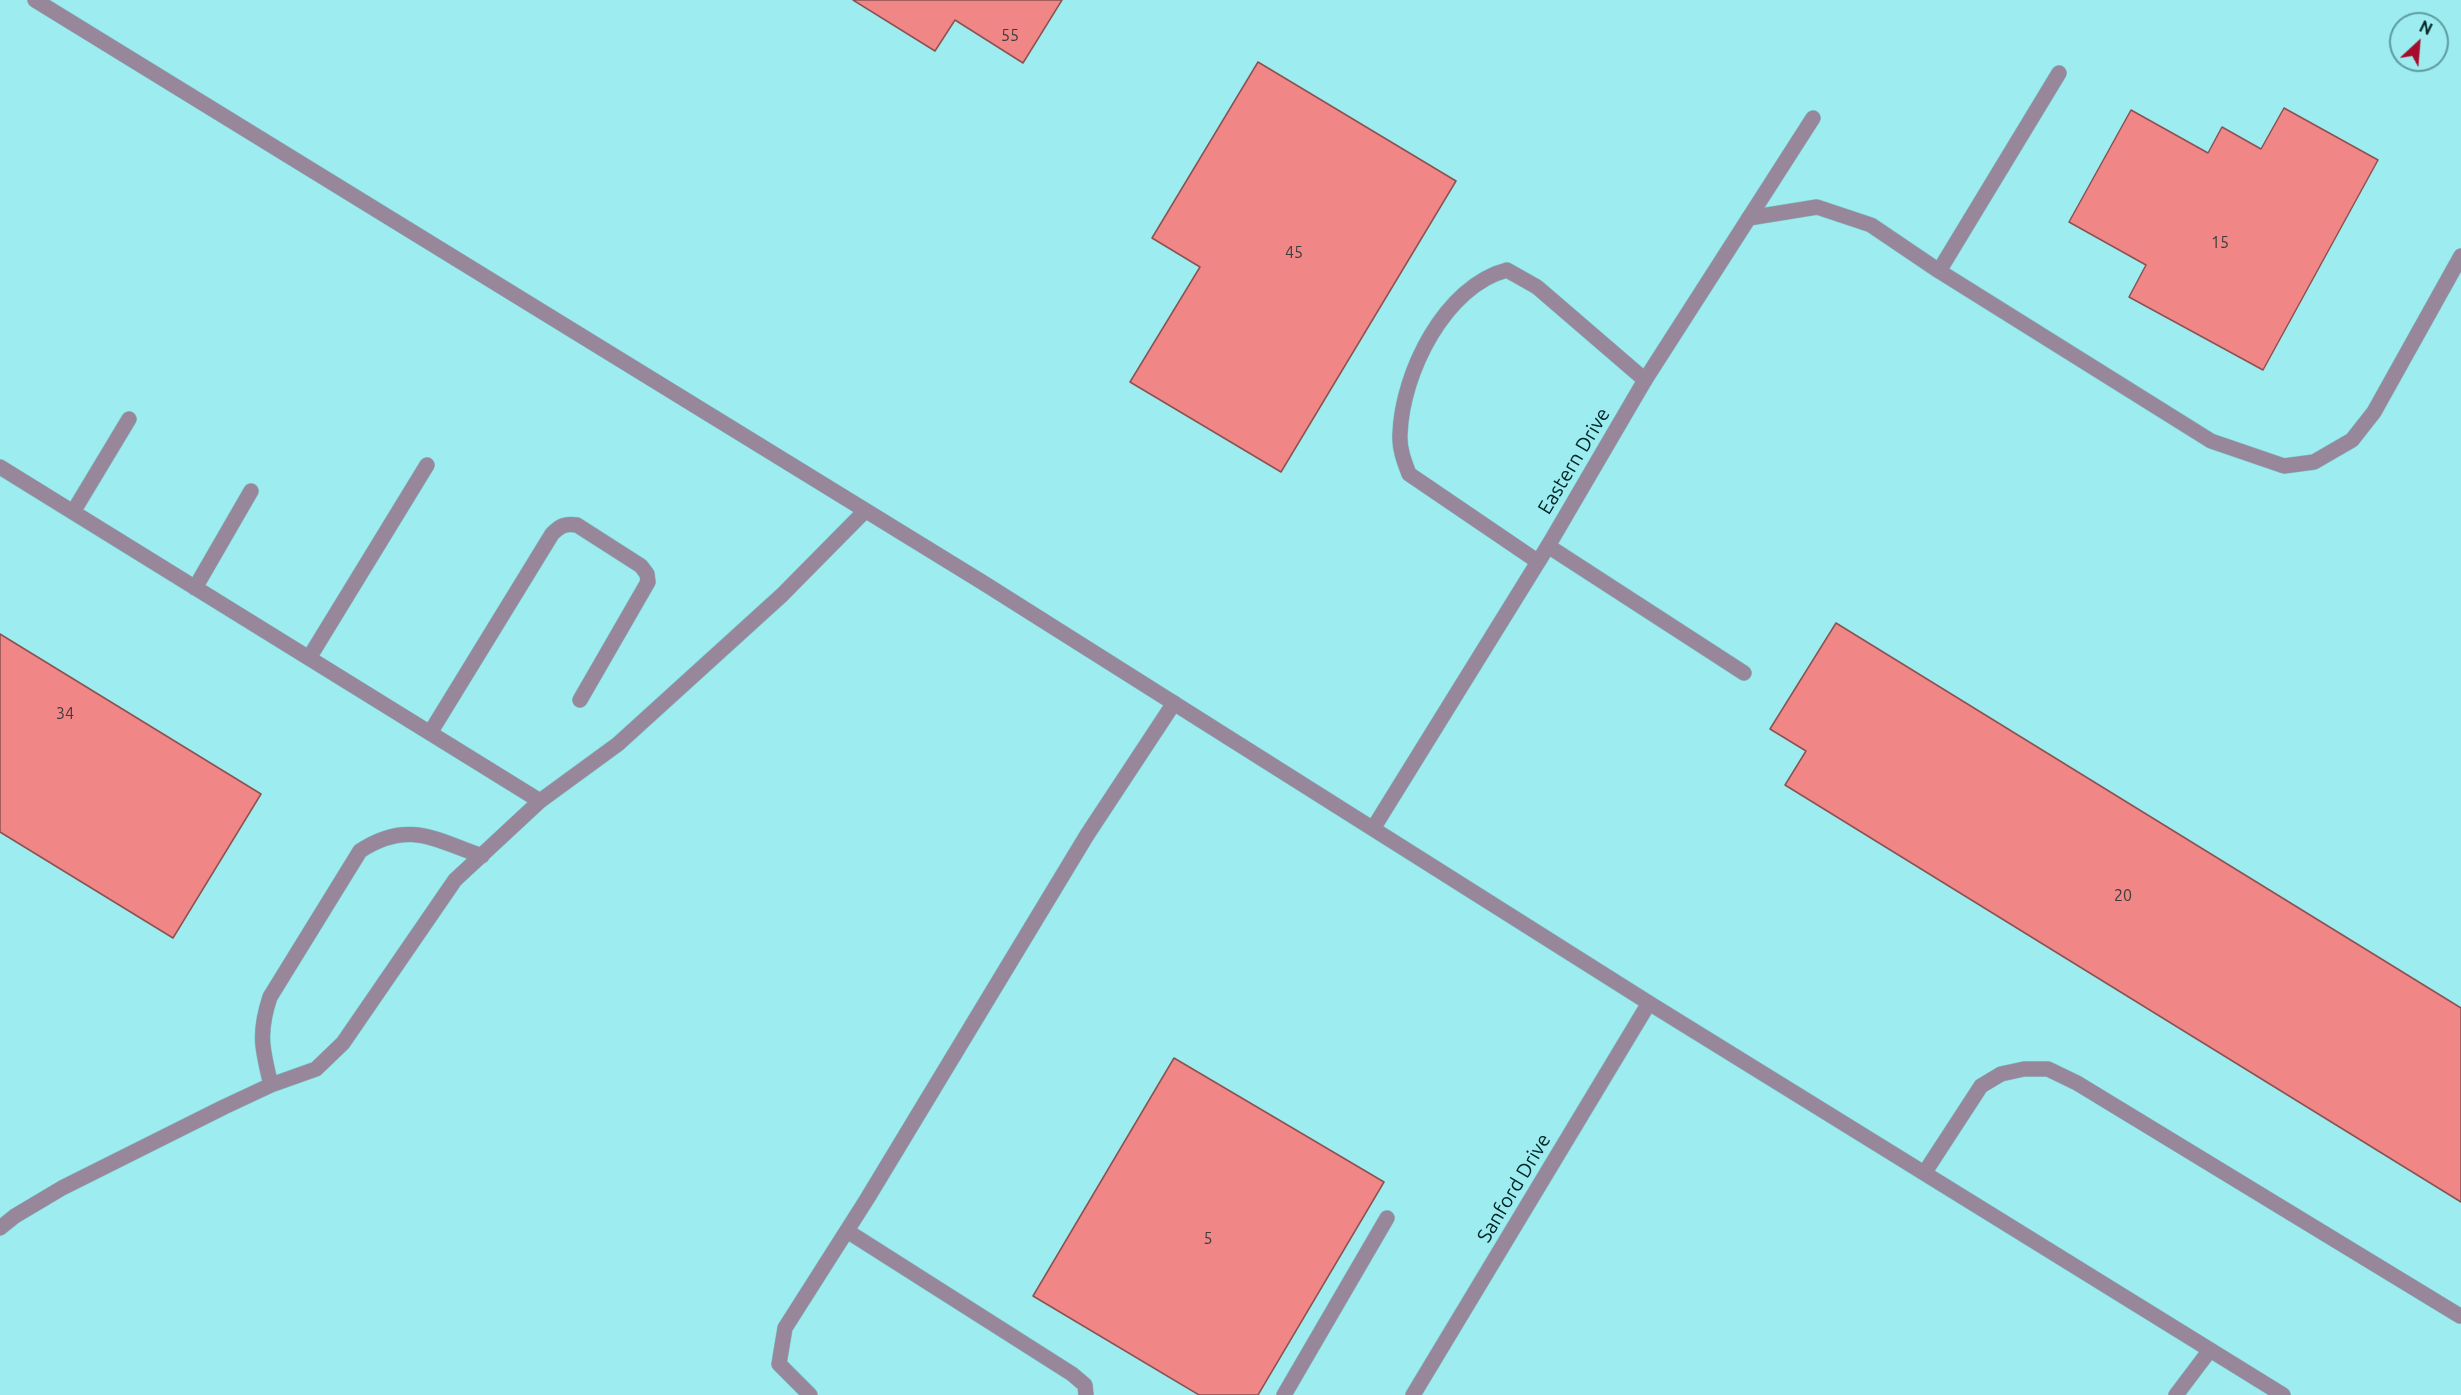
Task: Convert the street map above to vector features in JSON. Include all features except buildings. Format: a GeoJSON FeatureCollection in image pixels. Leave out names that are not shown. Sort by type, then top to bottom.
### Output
{"type":"FeatureCollection","features":[{"type":"Feature","properties":{"kind":"street"},"geometry":{"type":"LineString","coordinates":[[35,0],[865,511],[1374,827],[1649,1003],[2283,1395]]}},
{"type":"Feature","properties":{"kind":"street"},"geometry":{"type":"LineString","coordinates":[[1939,271],[2059,73]]}},
{"type":"Feature","properties":{"kind":"street","name":"Eastern Drive"},"geometry":{"type":"LineString","coordinates":[[1374,827],[1548,546],[1646,380],[1813,118]]}},
{"type":"Feature","properties":{"kind":"street"},"geometry":{"type":"LineString","coordinates":[[1749,218],[1817,207],[1871,225],[1939,271],[2211,441],[2284,466],[2314,462],[2352,440],[2374,412],[2461,256]]}},
{"type":"Feature","properties":{"kind":"street"},"geometry":{"type":"LineString","coordinates":[[1537,561],[1409,474],[1402,457],[1400,435],[1403,408],[1416,368],[1443,316],[1464,292],[1489,274],[1507,270],[1537,287],[1646,380]]}},
{"type":"Feature","properties":{"kind":"street"},"geometry":{"type":"LineString","coordinates":[[73,512],[129,419]]}},
{"type":"Feature","properties":{"kind":"street"},"geometry":{"type":"LineString","coordinates":[[309,658],[427,465]]}},
{"type":"Feature","properties":{"kind":"street"},"geometry":{"type":"LineString","coordinates":[[0,467],[540,801]]}},
{"type":"Feature","properties":{"kind":"street"},"geometry":{"type":"LineString","coordinates":[[195,588],[251,491]]}},
{"type":"Feature","properties":{"kind":"street"},"geometry":{"type":"LineString","coordinates":[[0,1228],[15,1216],[62,1188],[271,1085],[316,1069],[343,1043],[455,880],[540,801],[618,744],[782,595],[865,511]]}},
{"type":"Feature","properties":{"kind":"street"},"geometry":{"type":"LineString","coordinates":[[430,733],[552,534],[560,526],[569,524],[577,525],[640,566],[647,574],[648,582],[580,700]]}},
{"type":"Feature","properties":{"kind":"street"},"geometry":{"type":"LineString","coordinates":[[1548,546],[1744,673]]}},
{"type":"Feature","properties":{"kind":"street"},"geometry":{"type":"LineString","coordinates":[[810,1395],[779,1364],[785,1328],[847,1231],[1087,836],[1174,703]]}},
{"type":"Feature","properties":{"kind":"street"},"geometry":{"type":"LineString","coordinates":[[271,1085],[262,1049],[262,1021],[270,997],[360,851],[375,841],[398,833],[419,834],[482,855]]}},
{"type":"Feature","properties":{"kind":"street","name":"Sanford Drive"},"geometry":{"type":"LineString","coordinates":[[1413,1395],[1649,1003]]}},
{"type":"Feature","properties":{"kind":"street"},"geometry":{"type":"LineString","coordinates":[[1925,1172],[1981,1086],[2001,1074],[2024,1069],[2048,1069],[2077,1083],[2460,1316]]}},
{"type":"Feature","properties":{"kind":"street"},"geometry":{"type":"LineString","coordinates":[[1284,1395],[1387,1218]]}},
{"type":"Feature","properties":{"kind":"street"},"geometry":{"type":"LineString","coordinates":[[847,1231],[1072,1374],[1085,1385],[1086,1395]]}},
{"type":"Feature","properties":{"kind":"street"},"geometry":{"type":"LineString","coordinates":[[2176,1395],[2210,1350]]}}]}
